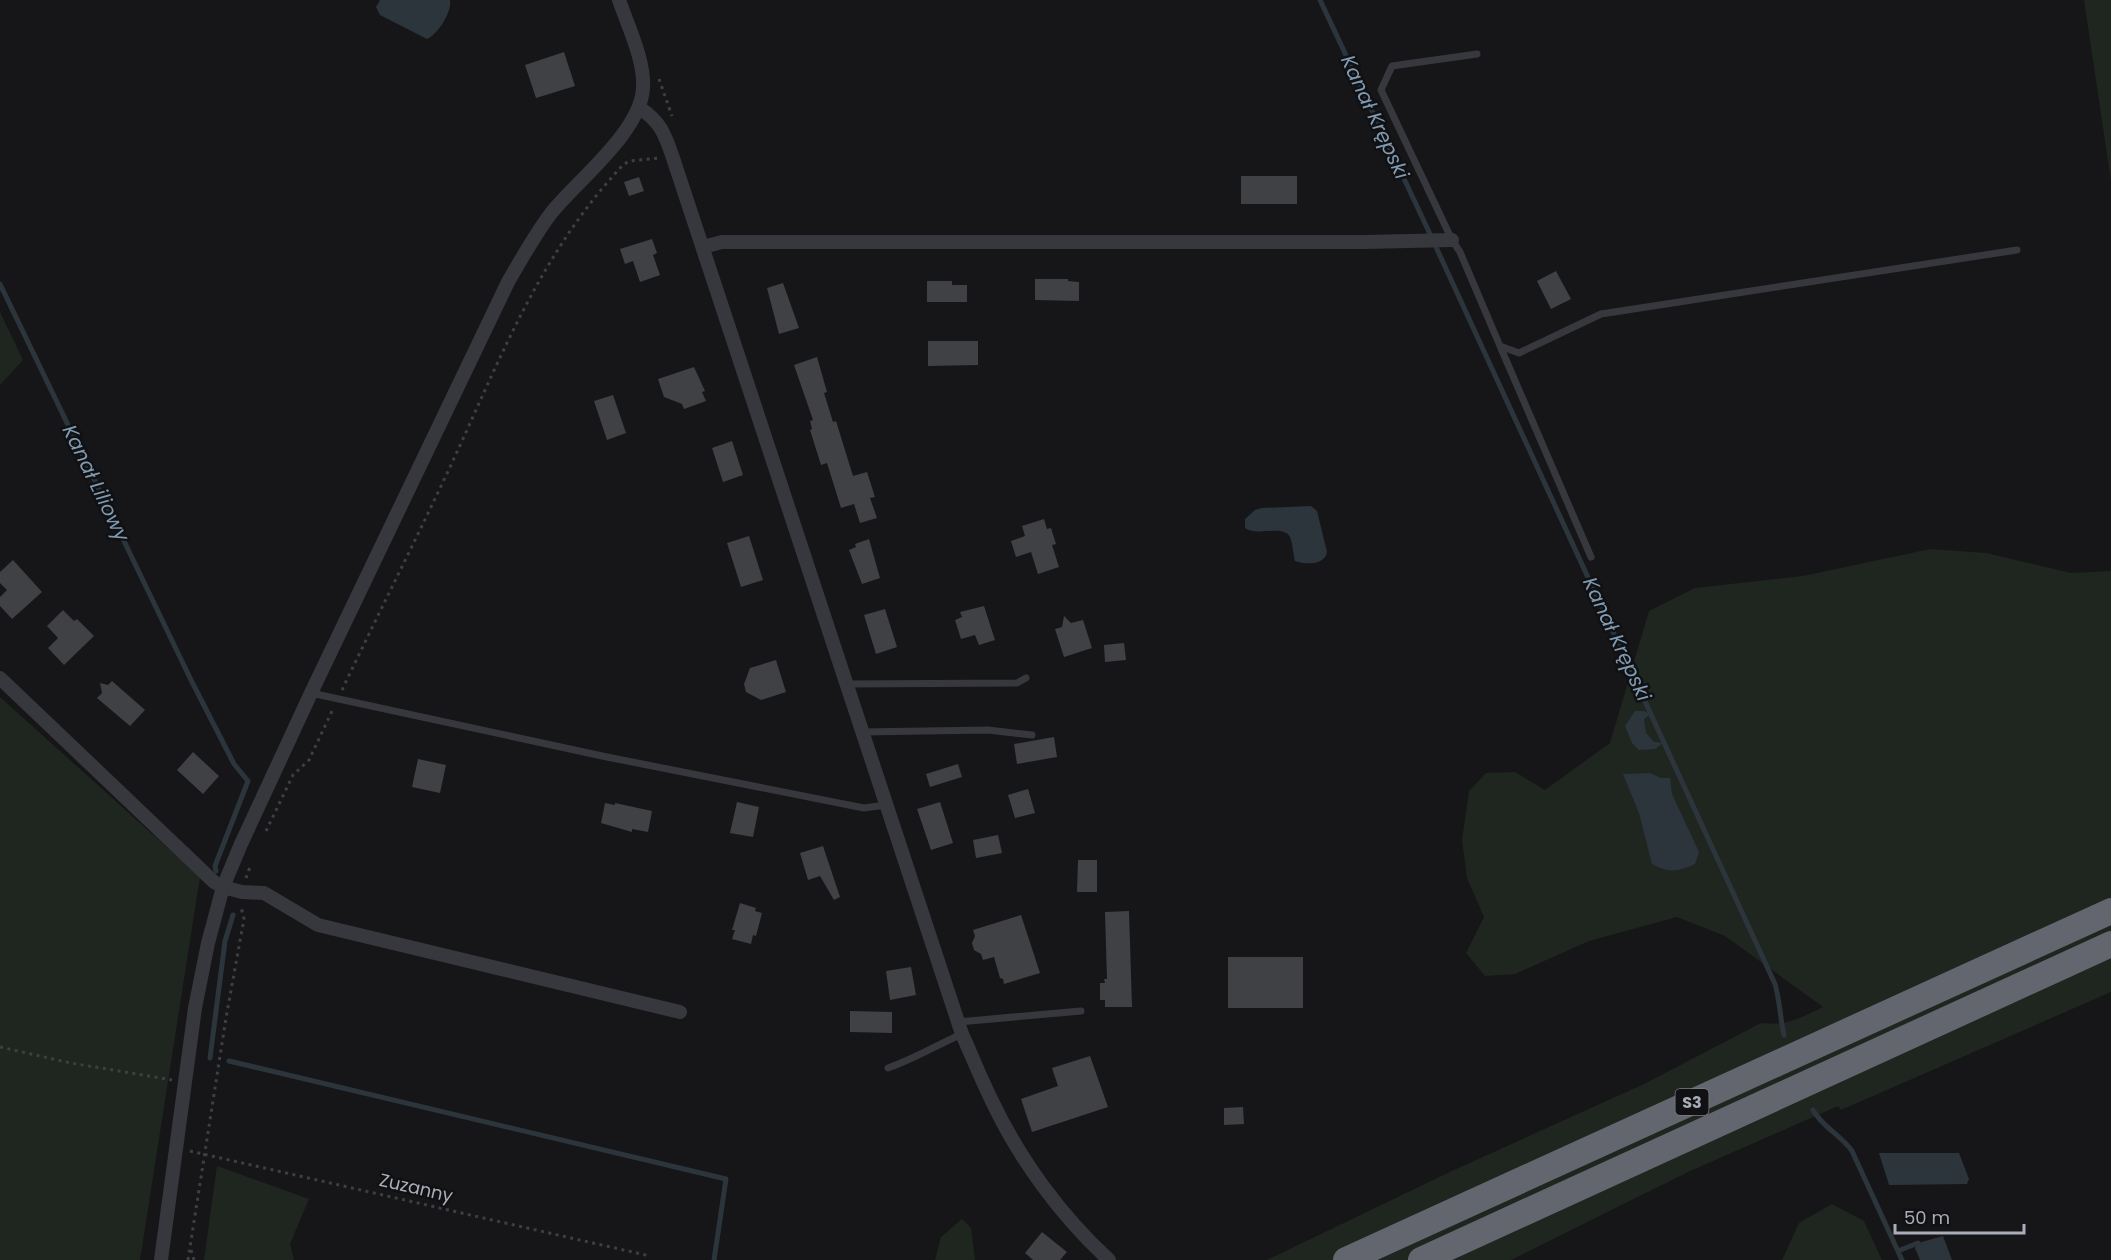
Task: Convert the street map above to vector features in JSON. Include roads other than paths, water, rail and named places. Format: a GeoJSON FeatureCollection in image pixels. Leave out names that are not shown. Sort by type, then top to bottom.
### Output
{"type":"FeatureCollection","features":[{"type":"Feature","properties":{"kind":"highway","name":"S3"},"geometry":{"type":"LineString","coordinates":[[1346,1260],[2111,911]]}},
{"type":"Feature","properties":{"kind":"highway","name":"S3"},"geometry":{"type":"LineString","coordinates":[[1421,1260],[2111,944]]}},
{"type":"Feature","properties":{"kind":"street"},"geometry":{"type":"LineString","coordinates":[[161,1260],[201,973],[223,887],[311,693],[479,340],[513,274],[532,241],[554,211],[625,131],[640,108],[644,86],[641,65],[619,0]]}},
{"type":"Feature","properties":{"kind":"street"},"geometry":{"type":"LineString","coordinates":[[640,108],[661,126],[672,154],[960,1028],[992,1101],[1023,1158],[1061,1209],[1109,1260]]}},
{"type":"Feature","properties":{"kind":"street"},"geometry":{"type":"LineString","coordinates":[[703,247],[722,242],[1452,240]]}},
{"type":"Feature","properties":{"kind":"street"},"geometry":{"type":"LineString","coordinates":[[0,678],[214,882],[223,887],[242,892],[264,893],[318,925],[680,1012]]}},
{"type":"Feature","properties":{"kind":"lane"},"geometry":{"type":"LineString","coordinates":[[1477,54],[1392,66],[1381,90],[1452,240],[1460,252],[1591,557]]}},
{"type":"Feature","properties":{"kind":"lane"},"geometry":{"type":"LineString","coordinates":[[1500,346],[1519,353],[1601,314],[2017,250]]}},
{"type":"Feature","properties":{"kind":"lane"},"geometry":{"type":"LineString","coordinates":[[846,684],[1017,683],[1026,678]]}},
{"type":"Feature","properties":{"kind":"lane"},"geometry":{"type":"LineString","coordinates":[[311,693],[607,757],[864,808],[886,805]]}},
{"type":"Feature","properties":{"kind":"lane"},"geometry":{"type":"LineString","coordinates":[[861,732],[988,730],[1032,735]]}},
{"type":"Feature","properties":{"kind":"lane"},"geometry":{"type":"LineString","coordinates":[[888,1068],[909,1061],[960,1028],[1081,1011]]}},
{"type":"Feature","properties":{"kind":"waterway","name":"Kanał Krępski"},"geometry":{"type":"LineString","coordinates":[[1320,0],[1430,234]]}},
{"type":"Feature","properties":{"kind":"waterway","name":"Kanał Krępski"},"geometry":{"type":"LineString","coordinates":[[1436,247],[1775,984],[1784,1035]]}},
{"type":"Feature","properties":{"kind":"waterway","name":"Kanał Liliowy"},"geometry":{"type":"LineString","coordinates":[[0,284],[192,682],[234,764],[248,781],[215,866],[216,871]]}},
{"type":"Feature","properties":{"kind":"waterway"},"geometry":{"type":"LineString","coordinates":[[210,1058],[225,941],[233,915]]}},
{"type":"Feature","properties":{"kind":"waterway"},"geometry":{"type":"LineString","coordinates":[[229,1061],[726,1179],[714,1260]]}},
{"type":"Feature","properties":{"kind":"waterway","name":"Kanał Krępski"},"geometry":{"type":"LineString","coordinates":[[1813,1110],[1852,1151],[1902,1260]]}},
{"type":"Feature","properties":{"kind":"waterway"},"geometry":{"type":"LineString","coordinates":[[1898,1251],[1918,1243]]}}]}
